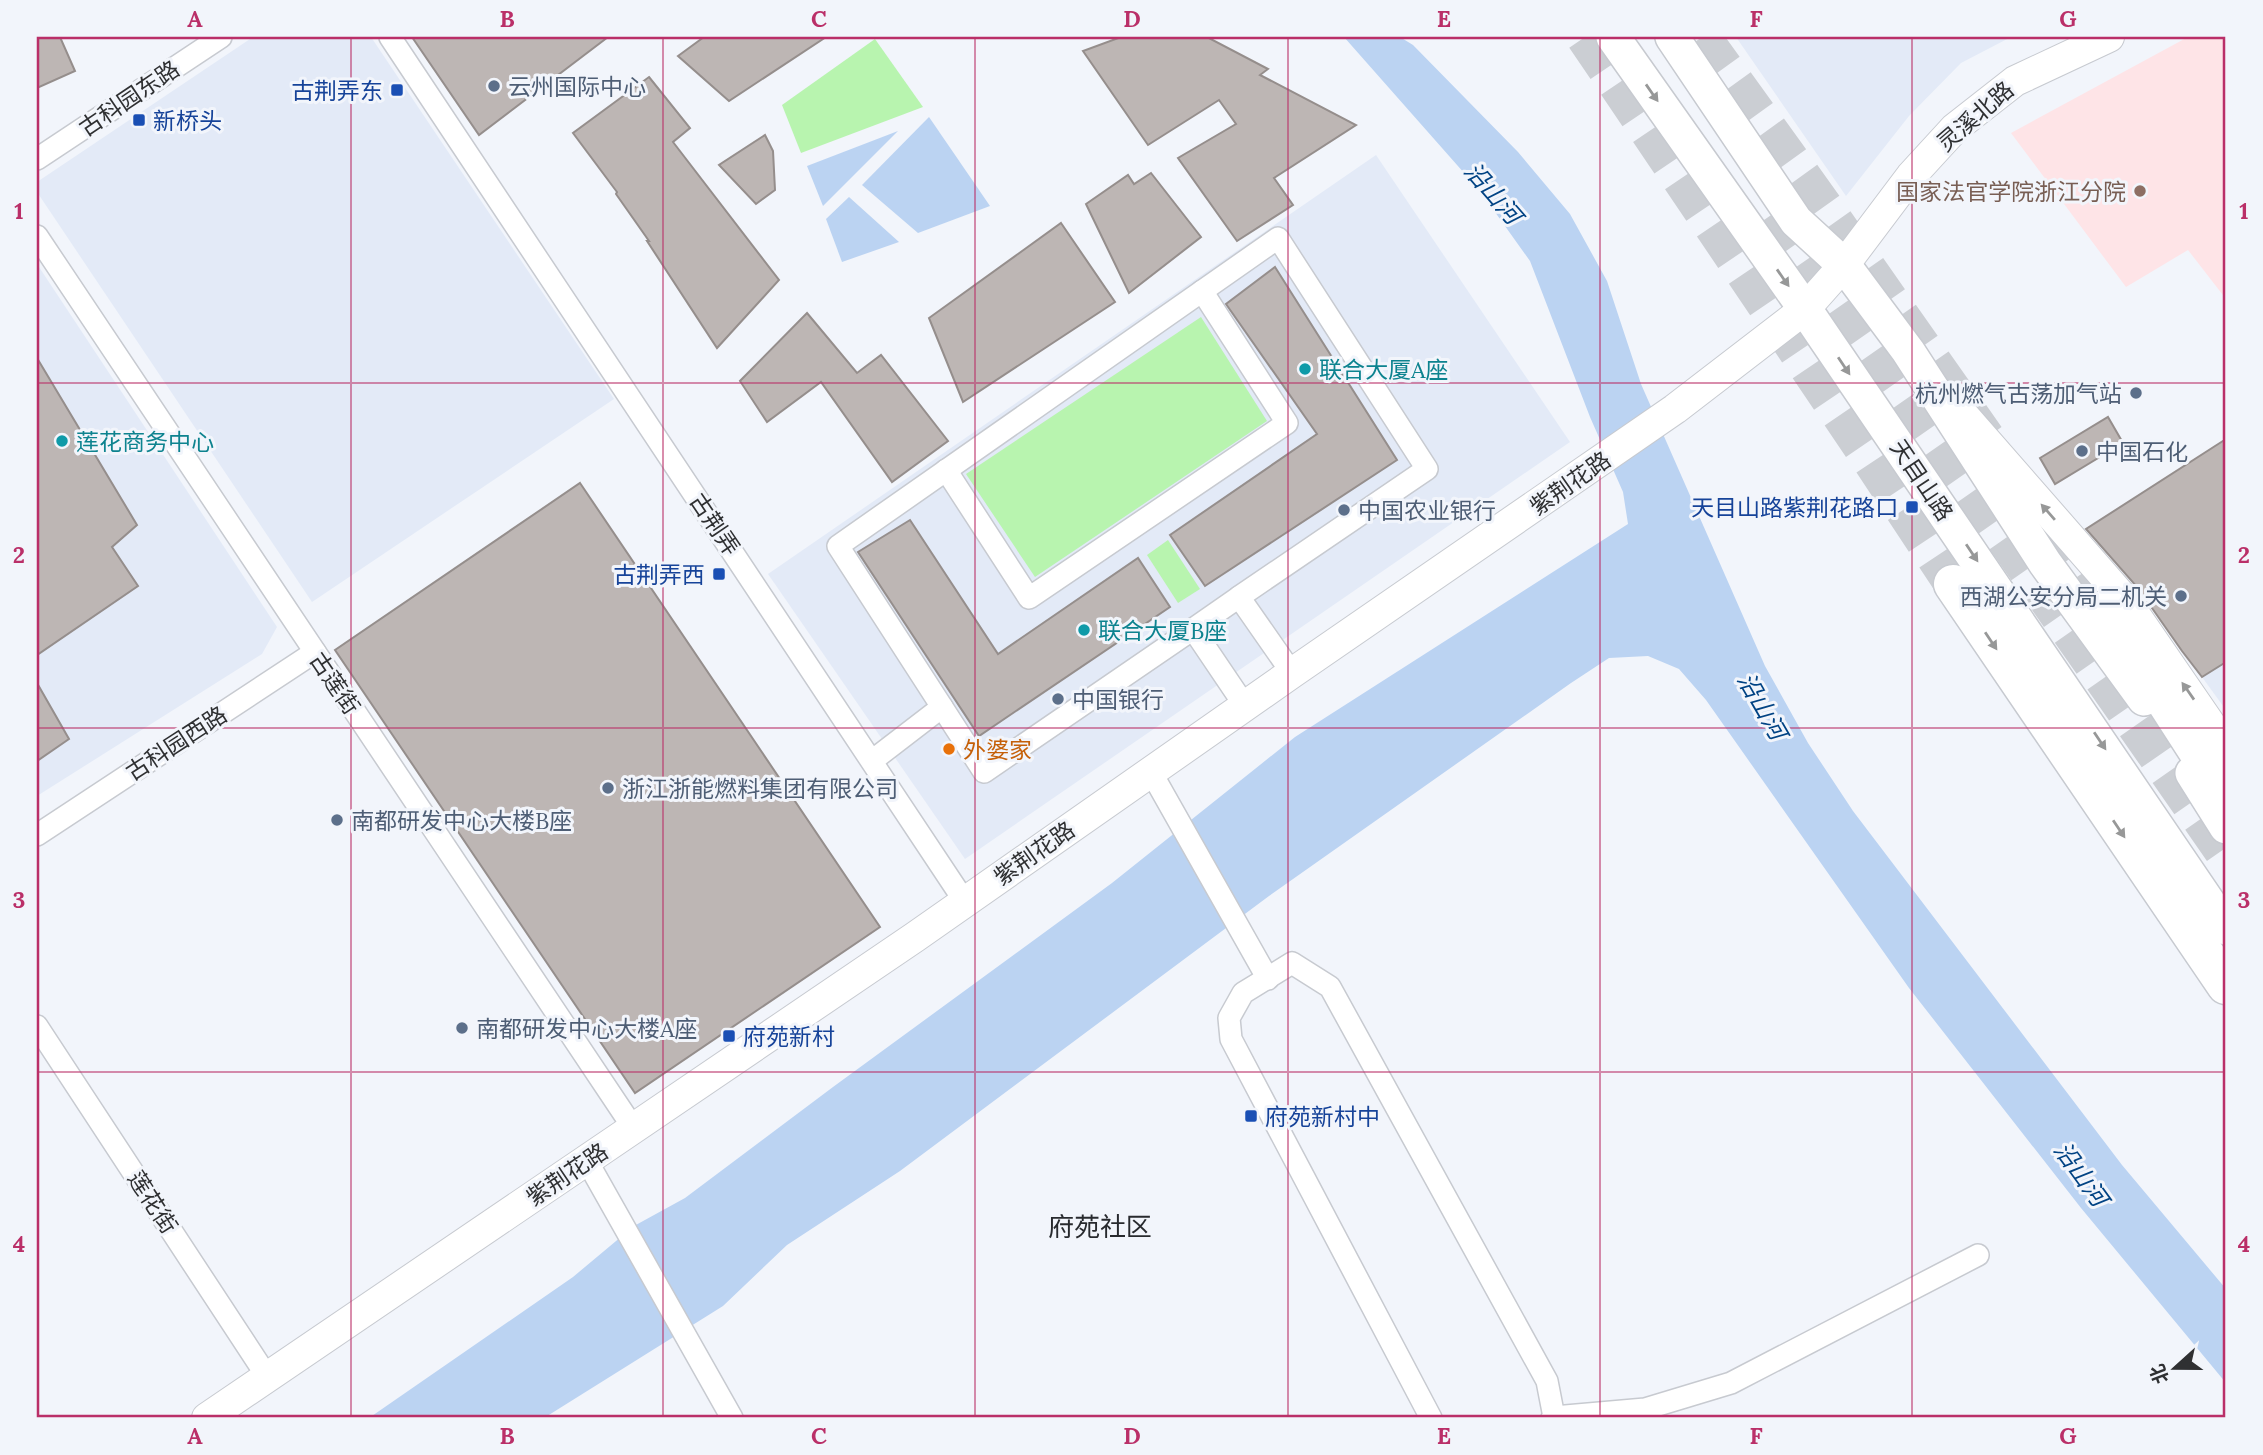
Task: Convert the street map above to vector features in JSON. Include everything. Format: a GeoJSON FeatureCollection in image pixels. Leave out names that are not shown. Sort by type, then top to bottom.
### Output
{"type":"FeatureCollection","features":[{"type":"Feature","properties":{"kind":"highway"},"geometry":{"type":"LineString","coordinates":[[1952,584],[2226,985]]}},
{"type":"Feature","properties":{"kind":"highway"},"geometry":{"type":"LineString","coordinates":[[2106,609],[2226,795]]}},
{"type":"Feature","properties":{"kind":"main road","name":"天目山路"},"geometry":{"type":"LineString","coordinates":[[1613,37],[1805,309],[2226,928]]}},
{"type":"Feature","properties":{"kind":"main road"},"geometry":{"type":"LineString","coordinates":[[1672,37],[1796,220],[1844,265]]}},
{"type":"Feature","properties":{"kind":"main road"},"geometry":{"type":"LineString","coordinates":[[1698,37],[1809,201],[1844,265],[1909,351],[2045,563],[2156,715],[2226,827]]}},
{"type":"Feature","properties":{"kind":"street","name":"古科园东路"},"geometry":{"type":"LineString","coordinates":[[37,159],[221,37]]}},
{"type":"Feature","properties":{"kind":"street","name":"古荆弄"},"geometry":{"type":"LineString","coordinates":[[390,37],[965,902]]}},
{"type":"Feature","properties":{"kind":"street","name":"灵溪北路"},"geometry":{"type":"LineString","coordinates":[[1844,265],[1911,176],[1955,128],[2015,81],[2109,37]]}},
{"type":"Feature","properties":{"kind":"street","name":"古莲街"},"geometry":{"type":"LineString","coordinates":[[37,236],[634,1129]]}},
{"type":"Feature","properties":{"kind":"street"},"geometry":{"type":"LineString","coordinates":[[1278,238],[1427,468],[984,772],[838,546],[946,470],[1278,238]]}},
{"type":"Feature","properties":{"kind":"street","name":"紫荆花路"},"geometry":{"type":"LineString","coordinates":[[207,1418],[965,902],[1675,409],[1805,309],[1844,265]]}},
{"type":"Feature","properties":{"kind":"street"},"geometry":{"type":"LineString","coordinates":[[946,470],[1029,598],[1287,423],[1202,291]]}},
{"type":"Feature","properties":{"kind":"street"},"geometry":{"type":"LineString","coordinates":[[1909,351],[2125,600],[2226,747]]}},
{"type":"Feature","properties":{"kind":"street"},"geometry":{"type":"LineString","coordinates":[[1239,597],[1292,673]]}},
{"type":"Feature","properties":{"kind":"street"},"geometry":{"type":"LineString","coordinates":[[1193,629],[1245,706]]}},
{"type":"Feature","properties":{"kind":"street","name":"古科园西路"},"geometry":{"type":"LineString","coordinates":[[37,835],[315,652]]}},
{"type":"Feature","properties":{"kind":"street"},"geometry":{"type":"LineString","coordinates":[[873,760],[943,707]]}},
{"type":"Feature","properties":{"kind":"street"},"geometry":{"type":"LineString","coordinates":[[1151,772],[1268,979]]}},
{"type":"Feature","properties":{"kind":"street"},"geometry":{"type":"LineString","coordinates":[[1431,1418],[1231,1039],[1229,1018],[1243,993],[1292,963],[1330,987],[1547,1381],[1553,1418],[1644,1409],[1731,1382],[1979,1255]]}},
{"type":"Feature","properties":{"kind":"street","name":"莲花街"},"geometry":{"type":"LineString","coordinates":[[37,1026],[268,1378]]}},
{"type":"Feature","properties":{"kind":"street"},"geometry":{"type":"LineString","coordinates":[[587,1161],[732,1418]]}},
{"type":"Feature","properties":{"kind":"shaded area"},"geometry":{"type":"Polygon","coordinates":[[[253,37],[371,37],[614,399],[312,602],[37,192],[37,182],[253,37]]]}},
{"type":"Feature","properties":{"kind":"shaded area"},"geometry":{"type":"Polygon","coordinates":[[[1736,37],[2011,37],[1961,63],[1909,116],[1846,196],[1736,37]]]}},
{"type":"Feature","properties":{"kind":"shaded area","name":"国家法官学院浙江分院"},"geometry":{"type":"Polygon","coordinates":[[[2188,37],[2226,37],[2226,299],[2188,250],[2126,287],[2011,133],[2188,37]]]}},
{"type":"Feature","properties":{"kind":"shaded area"},"geometry":{"type":"Polygon","coordinates":[[[1376,155],[1570,442],[965,859],[768,574],[1376,155]]]}},
{"type":"Feature","properties":{"kind":"shaded area"},"geometry":{"type":"Polygon","coordinates":[[[37,264],[277,627],[262,654],[37,796],[37,264]]]}},
{"type":"Feature","properties":{"kind":"shaded area"},"geometry":{"type":"Polygon","coordinates":[[[2226,662],[2226,710],[2202,677],[2226,662]]]}},
{"type":"Feature","properties":{"kind":"green space"},"geometry":{"type":"Polygon","coordinates":[[[875,39],[923,107],[801,153],[782,105],[875,39]]]}},
{"type":"Feature","properties":{"kind":"green space"},"geometry":{"type":"Polygon","coordinates":[[[1201,317],[1267,421],[1035,577],[966,474],[1201,317]]]}},
{"type":"Feature","properties":{"kind":"green space"},"geometry":{"type":"Polygon","coordinates":[[[1168,540],[1200,589],[1178,603],[1147,555],[1168,540]]]}},
{"type":"Feature","properties":{"kind":"water","name":"沿山河"},"geometry":{"type":"Polygon","coordinates":[[[1344,37],[1400,37],[1413,45],[1518,152],[1570,214],[1607,281],[1641,384],[1765,666],[1808,743],[1853,811],[2122,1165],[2226,1289],[2226,1383],[2081,1208],[1909,988],[1706,700],[1679,669],[1648,656],[1609,658],[1571,683],[1269,896],[900,1171],[787,1245],[723,1306],[544,1418],[369,1418],[573,1277],[634,1226],[685,1198],[1112,883],[1295,737],[1628,524],[1623,492],[1590,417],[1530,261],[1480,191],[1344,37]]]}},
{"type":"Feature","properties":{"kind":"water"},"geometry":{"type":"Polygon","coordinates":[[[929,117],[990,206],[918,233],[862,185],[929,117]]]}},
{"type":"Feature","properties":{"kind":"water"},"geometry":{"type":"Polygon","coordinates":[[[898,131],[823,206],[807,166],[898,131]]]}},
{"type":"Feature","properties":{"kind":"water"},"geometry":{"type":"Polygon","coordinates":[[[849,197],[899,242],[842,262],[826,219],[849,197]]]}},
{"type":"Feature","properties":{"kind":"building"},"geometry":{"type":"Polygon","coordinates":[[[37,37],[60,37],[75,71],[37,88],[37,37]]]}},
{"type":"Feature","properties":{"kind":"building","name":"云州国际中心"},"geometry":{"type":"Polygon","coordinates":[[[412,37],[608,37],[479,135],[412,37]]]}},
{"type":"Feature","properties":{"kind":"building"},"geometry":{"type":"Polygon","coordinates":[[[704,37],[826,37],[729,101],[678,56],[704,37]]]}},
{"type":"Feature","properties":{"kind":"building"},"geometry":{"type":"Polygon","coordinates":[[[1121,37],[1207,37],[1268,69],[1260,75],[1356,125],[1274,178],[1293,205],[1237,241],[1178,158],[1236,124],[1219,100],[1148,145],[1083,51],[1121,37]]]}},
{"type":"Feature","properties":{"kind":"building"},"geometry":{"type":"Polygon","coordinates":[[[649,77],[690,128],[673,142],[779,280],[717,348],[617,192],[573,133],[649,77]]]}},
{"type":"Feature","properties":{"kind":"building"},"geometry":{"type":"Polygon","coordinates":[[[765,135],[773,151],[775,190],[756,204],[719,165],[765,135]]]}},
{"type":"Feature","properties":{"kind":"building"},"geometry":{"type":"Polygon","coordinates":[[[1151,173],[1201,237],[1129,293],[1086,204],[1128,175],[1134,184],[1151,173]]]}},
{"type":"Feature","properties":{"kind":"building"},"geometry":{"type":"Polygon","coordinates":[[[1061,223],[1115,302],[963,402],[929,318],[1061,223]]]}},
{"type":"Feature","properties":{"kind":"building","name":"联合大厦A座"},"geometry":{"type":"Polygon","coordinates":[[[1275,267],[1397,460],[1205,586],[1170,535],[1317,434],[1226,304],[1275,267]]]}},
{"type":"Feature","properties":{"kind":"building"},"geometry":{"type":"Polygon","coordinates":[[[807,313],[857,373],[881,355],[948,441],[892,482],[821,382],[767,422],[740,381],[807,313]]]}},
{"type":"Feature","properties":{"kind":"building","name":"莲花商务中心"},"geometry":{"type":"Polygon","coordinates":[[[37,358],[137,525],[112,547],[138,586],[37,655],[37,358]]]}},
{"type":"Feature","properties":{"kind":"building","name":"中国石化"},"geometry":{"type":"Polygon","coordinates":[[[2108,417],[2123,443],[2055,484],[2040,458],[2108,417]]]}},
{"type":"Feature","properties":{"kind":"building","name":"西湖公安分局二机关"},"geometry":{"type":"Polygon","coordinates":[[[2226,439],[2226,662],[2202,677],[2138,588],[2086,529],[2226,439]]]}},
{"type":"Feature","properties":{"kind":"building","name":"浙江浙能燃料集团有限公司"},"geometry":{"type":"Polygon","coordinates":[[[580,483],[880,927],[635,1093],[335,650],[580,483]]]}},
{"type":"Feature","properties":{"kind":"building","name":"联合大厦B座"},"geometry":{"type":"Polygon","coordinates":[[[910,520],[998,654],[1138,558],[1170,607],[979,736],[858,552],[910,520]]]}},
{"type":"Feature","properties":{"kind":"building"},"geometry":{"type":"Polygon","coordinates":[[[37,683],[69,739],[37,761],[37,683]]]}},
{"type":"Feature","properties":{"kind":"tunnel"},"geometry":{"type":"LineString","coordinates":[[1585,37],[1953,584]]}},
{"type":"Feature","properties":{"kind":"tunnel"},"geometry":{"type":"LineString","coordinates":[[1702,37],[1986,438]]}},
{"type":"Feature","properties":{"kind":"tunnel"},"geometry":{"type":"LineString","coordinates":[[1777,211],[2226,855]]}},
{"type":"Feature","properties":{"kind":"tunnel"},"geometry":{"type":"LineString","coordinates":[[2049,527],[2106,609]]}},
{"type":"Feature","properties":{"kind":"place","name":"云州国际中心"},"geometry":{"type":"Point","coordinates":[494,86]}},
{"type":"Feature","properties":{"kind":"place","name":"古荆弄东"},"geometry":{"type":"Point","coordinates":[397,90]}},
{"type":"Feature","properties":{"kind":"place","name":"新桥头"},"geometry":{"type":"Point","coordinates":[139,120]}},
{"type":"Feature","properties":{"kind":"place","name":"国家法官学院浙江分院"},"geometry":{"type":"Point","coordinates":[2140,191]}},
{"type":"Feature","properties":{"kind":"place","name":"联合大厦A座"},"geometry":{"type":"Point","coordinates":[1305,369]}},
{"type":"Feature","properties":{"kind":"place","name":"杭州燃气古荡加气站"},"geometry":{"type":"Point","coordinates":[2136,393]}},
{"type":"Feature","properties":{"kind":"place","name":"莲花商务中心"},"geometry":{"type":"Point","coordinates":[62,441]}},
{"type":"Feature","properties":{"kind":"place","name":"中国石化"},"geometry":{"type":"Point","coordinates":[2082,451]}},
{"type":"Feature","properties":{"kind":"place","name":"天目山路紫荆花路口"},"geometry":{"type":"Point","coordinates":[1912,507]}},
{"type":"Feature","properties":{"kind":"place","name":"中国农业银行"},"geometry":{"type":"Point","coordinates":[1344,510]}},
{"type":"Feature","properties":{"kind":"place","name":"古荆弄西"},"geometry":{"type":"Point","coordinates":[719,574]}},
{"type":"Feature","properties":{"kind":"place","name":"西湖公安分局二机关"},"geometry":{"type":"Point","coordinates":[2181,596]}},
{"type":"Feature","properties":{"kind":"place","name":"联合大厦B座"},"geometry":{"type":"Point","coordinates":[1084,630]}},
{"type":"Feature","properties":{"kind":"place","name":"中国银行"},"geometry":{"type":"Point","coordinates":[1058,699]}},
{"type":"Feature","properties":{"kind":"place","name":"外婆家"},"geometry":{"type":"Point","coordinates":[949,749]}},
{"type":"Feature","properties":{"kind":"place","name":"浙江浙能燃料集团有限公司"},"geometry":{"type":"Point","coordinates":[608,788]}},
{"type":"Feature","properties":{"kind":"place","name":"南都研发中心大楼B座"},"geometry":{"type":"Point","coordinates":[337,820]}},
{"type":"Feature","properties":{"kind":"place","name":"南都研发中心大楼A座"},"geometry":{"type":"Point","coordinates":[462,1028]}},
{"type":"Feature","properties":{"kind":"place","name":"府苑新村"},"geometry":{"type":"Point","coordinates":[729,1036]}},
{"type":"Feature","properties":{"kind":"place","name":"府苑新村中"},"geometry":{"type":"Point","coordinates":[1251,1116]}},
{"type":"Feature","properties":{"kind":"district","name":"府苑社区"},"geometry":{"type":"Point","coordinates":[1100,1226]}}]}
